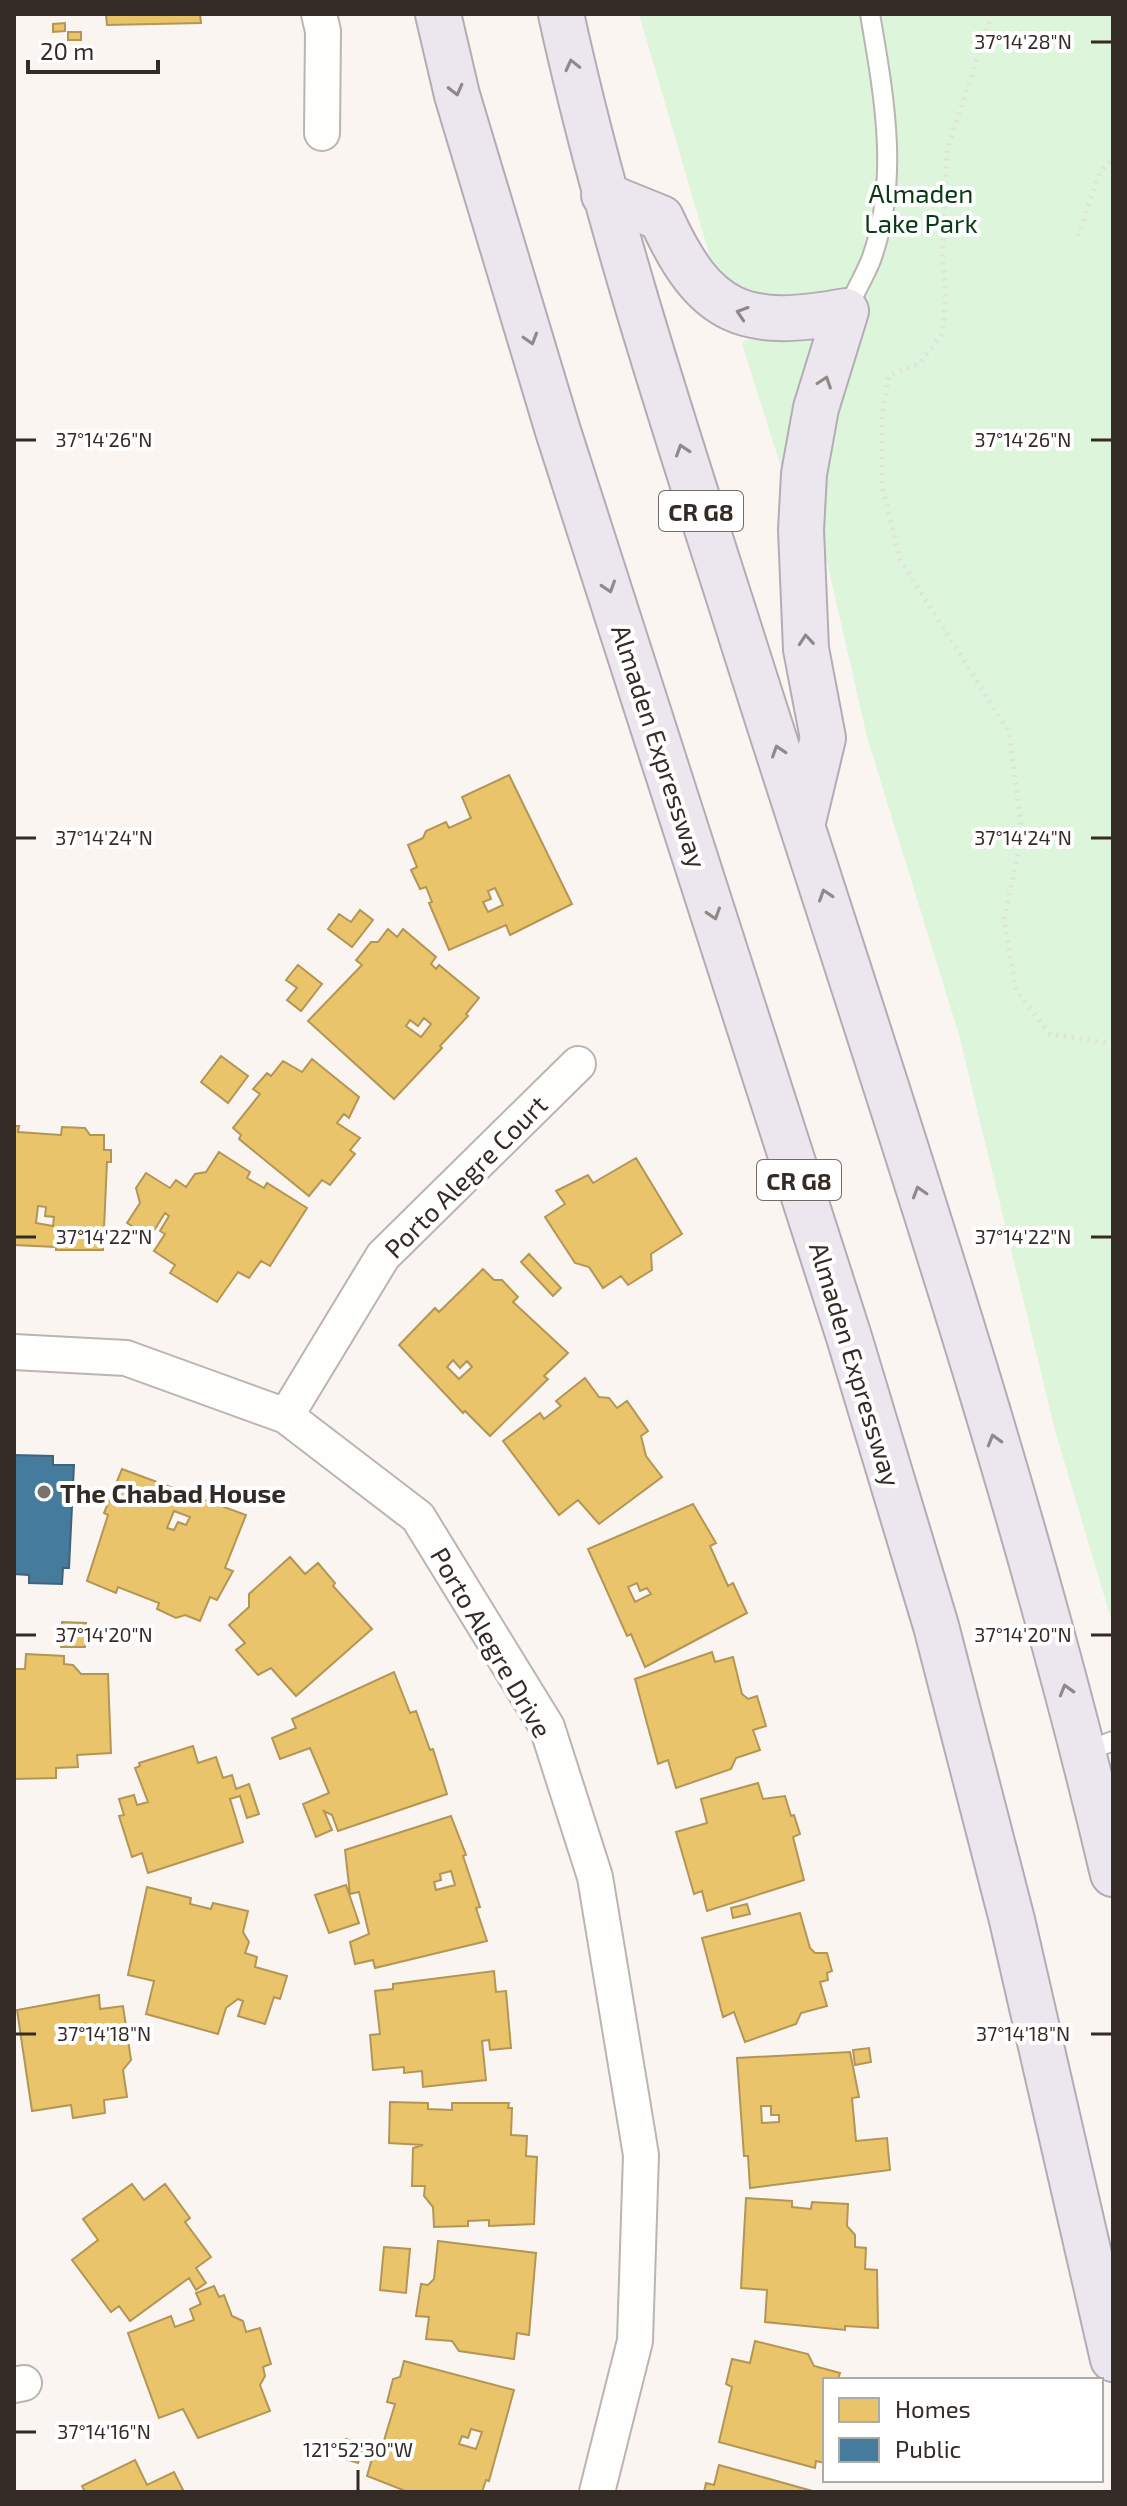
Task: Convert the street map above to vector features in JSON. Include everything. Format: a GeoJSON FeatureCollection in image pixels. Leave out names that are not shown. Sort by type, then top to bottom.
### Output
{"type":"FeatureCollection","features":[{"type":"Feature","properties":{"kind":"main road","name":"Almaden Expressway"},"geometry":{"type":"LineString","coordinates":[[438,14],[457,95],[558,431],[844,1322],[936,1626],[1012,1920],[1113,2359]]}},
{"type":"Feature","properties":{"kind":"main road","name":"CR G8"},"geometry":{"type":"LineString","coordinates":[[561,14],[604,195],[802,826],[1100,1753],[1113,1874]]}},
{"type":"Feature","properties":{"kind":"main road"},"geometry":{"type":"LineString","coordinates":[[604,195],[661,218],[684,265],[704,289],[726,308],[761,319],[812,317],[846,311],[816,408],[804,474],[801,530],[806,649],[823,738],[802,826]]}},
{"type":"Feature","properties":{"kind":"street"},"geometry":{"type":"LineString","coordinates":[[319,14],[323,31],[322,133]]}},
{"type":"Feature","properties":{"kind":"street","name":"Porto Alegre Court"},"geometry":{"type":"LineString","coordinates":[[286,1416],[383,1256],[578,1064]]}},
{"type":"Feature","properties":{"kind":"street","name":"Porto Alegre Drive"},"geometry":{"type":"LineString","coordinates":[[14,1352],[126,1358],[286,1416],[418,1517],[547,1727],[595,1877],[641,2155],[635,2341],[597,2492]]}},
{"type":"Feature","properties":{"kind":"lane"},"geometry":{"type":"LineString","coordinates":[[846,311],[870,261],[886,192],[889,141],[870,14]]}},
{"type":"Feature","properties":{"kind":"path"},"geometry":{"type":"LineString","coordinates":[[992,14],[947,150],[942,258],[946,297],[942,334],[920,363],[889,375],[882,417],[882,486],[900,559],[1009,732],[1022,833],[1004,920],[1016,990],[1050,1034],[1113,1044]]}},
{"type":"Feature","properties":{"kind":"path"},"geometry":{"type":"LineString","coordinates":[[1078,236],[1100,172],[1113,159]]}},
{"type":"Feature","properties":{"kind":"green space","name":"Almaden Lake Park"},"geometry":{"type":"Polygon","coordinates":[[[639,14],[1113,14],[1113,1626],[1055,1430],[959,1035],[867,737],[823,544],[787,486],[742,344],[745,340],[757,340],[752,299],[740,293],[710,257],[639,14]]]}},
{"type":"Feature","properties":{"kind":"building: Homes"},"geometry":{"type":"Polygon","coordinates":[[[72,14],[200,14],[201,23],[107,25],[106,15],[72,14]]]}},
{"type":"Feature","properties":{"kind":"building: Homes"},"geometry":{"type":"Polygon","coordinates":[[[65,23],[65,31],[53,32],[53,24],[65,23]]]}},
{"type":"Feature","properties":{"kind":"building: Homes"},"geometry":{"type":"Polygon","coordinates":[[[68,32],[81,32],[81,40],[68,40],[68,32]]]}},
{"type":"Feature","properties":{"kind":"building: Homes"},"geometry":{"type":"Polygon","coordinates":[[[509,775],[572,904],[510,935],[506,925],[449,950],[429,903],[432,902],[426,887],[420,889],[411,870],[417,867],[408,845],[423,838],[426,831],[446,822],[449,828],[471,818],[462,797],[509,775]],[[495,888],[488,891],[491,899],[483,902],[488,912],[503,905],[495,888]]]}},
{"type":"Feature","properties":{"kind":"building: Homes"},"geometry":{"type":"Polygon","coordinates":[[[360,910],[373,920],[352,947],[328,929],[339,914],[351,922],[360,910]]]}},
{"type":"Feature","properties":{"kind":"building: Homes"},"geometry":{"type":"Polygon","coordinates":[[[388,929],[397,937],[403,929],[436,957],[431,964],[436,969],[439,965],[479,998],[466,1014],[468,1016],[440,1046],[442,1048],[394,1099],[308,1021],[362,965],[356,960],[371,942],[378,942],[388,929]],[[424,1018],[418,1026],[410,1020],[406,1026],[421,1037],[431,1024],[424,1018]]]}},
{"type":"Feature","properties":{"kind":"building: Homes"},"geometry":{"type":"Polygon","coordinates":[[[298,965],[322,984],[301,1011],[287,1000],[297,988],[286,980],[298,965]]]}},
{"type":"Feature","properties":{"kind":"building: Homes"},"geometry":{"type":"Polygon","coordinates":[[[221,1056],[248,1076],[228,1103],[201,1082],[221,1056]]]}},
{"type":"Feature","properties":{"kind":"building: Homes"},"geometry":{"type":"Polygon","coordinates":[[[312,1059],[359,1097],[349,1118],[344,1114],[337,1123],[360,1138],[350,1150],[355,1154],[330,1185],[322,1180],[309,1196],[239,1139],[241,1135],[233,1128],[260,1094],[253,1089],[267,1073],[271,1076],[283,1061],[302,1072],[312,1059]]]}},
{"type":"Feature","properties":{"kind":"building: Homes"},"geometry":{"type":"Polygon","coordinates":[[[14,1126],[19,1126],[18,1132],[61,1135],[62,1127],[85,1128],[90,1135],[104,1135],[104,1150],[111,1150],[111,1162],[107,1162],[103,1250],[56,1250],[56,1247],[14,1245],[14,1126]],[[38,1206],[36,1223],[53,1226],[54,1217],[45,1216],[46,1207],[38,1206]]]}},
{"type":"Feature","properties":{"kind":"building: Homes"},"geometry":{"type":"Polygon","coordinates":[[[219,1152],[250,1172],[247,1178],[264,1188],[267,1183],[307,1208],[270,1266],[261,1261],[249,1278],[238,1272],[217,1302],[170,1273],[175,1265],[154,1251],[165,1234],[160,1231],[169,1216],[165,1213],[150,1237],[127,1223],[140,1203],[136,1188],[146,1173],[170,1188],[176,1180],[186,1187],[195,1174],[206,1172],[219,1152]]]}},
{"type":"Feature","properties":{"kind":"building: Homes"},"geometry":{"type":"Polygon","coordinates":[[[636,1158],[682,1234],[651,1254],[652,1270],[628,1285],[621,1276],[603,1288],[589,1267],[575,1263],[545,1217],[565,1204],[556,1191],[588,1175],[593,1183],[636,1158]]]}},
{"type":"Feature","properties":{"kind":"building: Homes"},"geometry":{"type":"Polygon","coordinates":[[[529,1254],[561,1288],[553,1296],[521,1262],[529,1254]]]}},
{"type":"Feature","properties":{"kind":"building: Homes"},"geometry":{"type":"Polygon","coordinates":[[[483,1269],[494,1280],[502,1280],[518,1297],[513,1302],[568,1353],[544,1376],[548,1379],[490,1436],[465,1411],[463,1413],[399,1345],[435,1308],[439,1312],[483,1269]],[[453,1360],[447,1367],[459,1379],[472,1367],[467,1361],[460,1368],[453,1360]]]}},
{"type":"Feature","properties":{"kind":"building: Homes"},"geometry":{"type":"Polygon","coordinates":[[[585,1378],[599,1397],[609,1398],[617,1408],[627,1401],[648,1431],[641,1436],[646,1456],[662,1477],[599,1524],[578,1500],[559,1515],[503,1441],[540,1413],[544,1419],[561,1406],[556,1401],[585,1378]]]}},
{"type":"Feature","properties":{"kind":"building: Homes"},"geometry":{"type":"Polygon","coordinates":[[[122,1469],[246,1515],[225,1568],[233,1571],[217,1600],[210,1597],[200,1621],[185,1615],[176,1618],[157,1609],[159,1603],[118,1587],[116,1593],[87,1581],[108,1515],[104,1513],[122,1469]],[[174,1511],[167,1528],[174,1530],[178,1522],[186,1525],[190,1517],[174,1511]]]}},
{"type":"Feature","properties":{"kind":"building: Homes"},"geometry":{"type":"Polygon","coordinates":[[[693,1504],[716,1543],[710,1546],[728,1586],[733,1583],[747,1613],[645,1667],[631,1634],[627,1636],[588,1549],[693,1504]],[[637,1583],[628,1587],[635,1602],[651,1594],[647,1588],[640,1591],[637,1583]]]}},
{"type":"Feature","properties":{"kind":"building: Homes"},"geometry":{"type":"Polygon","coordinates":[[[290,1557],[305,1574],[318,1563],[335,1583],[333,1586],[372,1629],[296,1696],[271,1668],[258,1675],[236,1650],[245,1643],[229,1625],[249,1607],[249,1594],[290,1557]]]}},
{"type":"Feature","properties":{"kind":"building: Homes"},"geometry":{"type":"Polygon","coordinates":[[[62,1622],[86,1623],[85,1647],[61,1647],[62,1622]]]}},
{"type":"Feature","properties":{"kind":"building: Homes"},"geometry":{"type":"Polygon","coordinates":[[[712,1652],[715,1662],[733,1657],[742,1694],[748,1699],[757,1696],[766,1726],[753,1730],[760,1750],[736,1758],[731,1769],[676,1788],[668,1760],[658,1764],[635,1679],[712,1652]]]}},
{"type":"Feature","properties":{"kind":"building: Homes"},"geometry":{"type":"Polygon","coordinates":[[[26,1654],[64,1656],[64,1664],[73,1665],[81,1674],[108,1674],[111,1753],[77,1755],[78,1767],[56,1768],[56,1778],[14,1779],[14,1669],[25,1669],[26,1654]]]}},
{"type":"Feature","properties":{"kind":"building: Homes"},"geometry":{"type":"Polygon","coordinates":[[[394,1672],[410,1713],[416,1711],[430,1750],[433,1749],[447,1794],[338,1831],[332,1815],[324,1811],[332,1830],[316,1837],[303,1804],[329,1793],[310,1748],[280,1759],[272,1738],[296,1728],[292,1719],[394,1672]]]}},
{"type":"Feature","properties":{"kind":"building: Homes"},"geometry":{"type":"Polygon","coordinates":[[[193,1746],[198,1763],[216,1757],[223,1778],[232,1775],[236,1789],[249,1784],[259,1814],[247,1818],[240,1796],[230,1799],[243,1842],[148,1873],[142,1853],[132,1857],[119,1816],[124,1815],[119,1799],[134,1795],[137,1805],[148,1802],[135,1768],[140,1766],[139,1763],[193,1746]]]}},
{"type":"Feature","properties":{"kind":"building: Homes"},"geometry":{"type":"Polygon","coordinates":[[[758,1783],[763,1799],[785,1796],[800,1834],[793,1837],[804,1880],[707,1911],[702,1891],[694,1894],[676,1832],[707,1823],[701,1799],[758,1783]]]}},
{"type":"Feature","properties":{"kind":"building: Homes"},"geometry":{"type":"Polygon","coordinates":[[[451,1816],[466,1855],[463,1856],[480,1907],[476,1908],[487,1941],[375,1968],[373,1960],[355,1964],[350,1942],[369,1934],[359,1892],[350,1894],[345,1850],[451,1816]],[[451,1871],[440,1874],[441,1880],[434,1882],[436,1890],[455,1885],[451,1871]]]}},
{"type":"Feature","properties":{"kind":"building: Homes"},"geometry":{"type":"Polygon","coordinates":[[[346,1885],[359,1923],[329,1933],[315,1895],[346,1885]]]}},
{"type":"Feature","properties":{"kind":"building: Homes"},"geometry":{"type":"Polygon","coordinates":[[[147,1887],[191,1898],[190,1904],[211,1909],[213,1903],[248,1911],[243,1932],[249,1942],[245,1953],[257,1957],[255,1967],[287,1976],[280,1999],[274,1997],[265,2024],[238,2016],[243,2001],[238,1999],[226,2008],[218,2034],[146,2014],[154,1981],[128,1975],[147,1887]]]}},
{"type":"Feature","properties":{"kind":"building: Homes"},"geometry":{"type":"Polygon","coordinates":[[[747,1904],[750,1914],[733,1918],[731,1908],[747,1904]]]}},
{"type":"Feature","properties":{"kind":"building: Homes"},"geometry":{"type":"Polygon","coordinates":[[[800,1913],[810,1948],[815,1953],[827,1953],[832,1971],[827,1973],[828,1980],[820,1982],[827,2006],[801,2013],[796,2024],[745,2042],[734,2012],[723,2017],[702,1938],[800,1913]]]}},
{"type":"Feature","properties":{"kind":"building: Homes"},"geometry":{"type":"Polygon","coordinates":[[[494,1971],[496,1992],[506,1991],[511,2048],[490,2050],[489,2040],[482,2041],[486,2080],[423,2087],[422,2071],[404,2073],[404,2067],[373,2070],[370,2035],[380,2034],[375,1991],[393,1989],[393,1984],[494,1971]]]}},
{"type":"Feature","properties":{"kind":"building: Homes"},"geometry":{"type":"Polygon","coordinates":[[[99,1995],[100,2009],[123,2006],[131,2060],[123,2070],[127,2097],[104,2100],[105,2113],[73,2118],[71,2105],[32,2111],[17,2010],[99,1995]]]}},
{"type":"Feature","properties":{"kind":"building: Homes"},"geometry":{"type":"Polygon","coordinates":[[[869,2048],[871,2062],[855,2065],[853,2050],[869,2048]]]}},
{"type":"Feature","properties":{"kind":"building: Homes"},"geometry":{"type":"Polygon","coordinates":[[[850,2052],[859,2097],[852,2098],[856,2141],[887,2138],[890,2170],[750,2188],[748,2156],[744,2156],[737,2058],[850,2052]],[[761,2106],[762,2123],[779,2122],[779,2115],[771,2115],[771,2106],[761,2106]]]}},
{"type":"Feature","properties":{"kind":"building: Homes"},"geometry":{"type":"Polygon","coordinates":[[[390,2102],[428,2103],[428,2109],[452,2110],[452,2103],[509,2103],[508,2108],[512,2108],[511,2135],[527,2136],[526,2156],[537,2157],[534,2224],[489,2226],[489,2220],[468,2221],[468,2226],[434,2227],[433,2207],[424,2196],[425,2186],[412,2186],[413,2148],[423,2145],[389,2143],[390,2102]]]}},
{"type":"Feature","properties":{"kind":"building: Homes"},"geometry":{"type":"Polygon","coordinates":[[[132,2184],[144,2200],[165,2184],[190,2218],[185,2222],[211,2257],[196,2268],[206,2283],[196,2290],[189,2278],[130,2321],[119,2306],[111,2312],[72,2260],[98,2240],[83,2219],[132,2184]]]}},
{"type":"Feature","properties":{"kind":"building: Homes"},"geometry":{"type":"Polygon","coordinates":[[[746,2198],[792,2201],[792,2207],[811,2209],[812,2202],[848,2204],[847,2226],[855,2235],[855,2247],[866,2248],[865,2269],[877,2270],[878,2328],[845,2326],[845,2330],[765,2322],[767,2290],[741,2288],[746,2198]]]}},
{"type":"Feature","properties":{"kind":"building: Homes"},"geometry":{"type":"Polygon","coordinates":[[[438,2241],[536,2253],[529,2335],[517,2333],[514,2359],[459,2351],[452,2341],[426,2339],[429,2317],[416,2316],[421,2284],[428,2285],[434,2279],[438,2241]]]}},
{"type":"Feature","properties":{"kind":"building: Homes"},"geometry":{"type":"Polygon","coordinates":[[[384,2247],[410,2249],[406,2293],[380,2290],[384,2247]]]}},
{"type":"Feature","properties":{"kind":"building: Homes"},"geometry":{"type":"Polygon","coordinates":[[[214,2286],[219,2297],[224,2295],[232,2316],[243,2321],[246,2332],[260,2328],[271,2364],[263,2367],[265,2376],[260,2385],[270,2411],[198,2438],[183,2409],[159,2418],[128,2333],[171,2316],[175,2327],[194,2320],[190,2309],[201,2304],[196,2293],[214,2286]]]}},
{"type":"Feature","properties":{"kind":"building: Homes"},"geometry":{"type":"Polygon","coordinates":[[[755,2341],[808,2354],[814,2366],[840,2373],[839,2378],[823,2378],[823,2463],[816,2461],[815,2468],[719,2442],[732,2387],[726,2384],[732,2359],[750,2363],[755,2341]]]}},
{"type":"Feature","properties":{"kind":"building: Homes"},"geometry":{"type":"Polygon","coordinates":[[[404,2361],[514,2390],[489,2481],[486,2480],[482,2492],[408,2492],[367,2476],[376,2445],[382,2447],[395,2404],[387,2402],[393,2379],[400,2377],[404,2361]],[[471,2429],[468,2438],[462,2436],[459,2444],[476,2449],[482,2432],[471,2429]]]}},
{"type":"Feature","properties":{"kind":"building: Homes"},"geometry":{"type":"Polygon","coordinates":[[[346,2439],[364,2445],[358,2463],[339,2457],[346,2439]]]}},
{"type":"Feature","properties":{"kind":"building: Homes"},"geometry":{"type":"Polygon","coordinates":[[[135,2460],[147,2485],[174,2472],[184,2492],[85,2492],[82,2486],[135,2460]]]}},
{"type":"Feature","properties":{"kind":"building: Homes"},"geometry":{"type":"Polygon","coordinates":[[[719,2465],[816,2492],[704,2492],[706,2483],[714,2485],[719,2465]]]}},
{"type":"Feature","properties":{"kind":"building: Public","name":"The Chabad House"},"geometry":{"type":"Polygon","coordinates":[[[14,1455],[53,1456],[53,1465],[74,1465],[69,1568],[63,1568],[62,1584],[29,1583],[29,1575],[14,1574],[14,1455]]]}},
{"type":"Feature","properties":{"kind":"place","name":"The Chabad House"},"geometry":{"type":"Point","coordinates":[44,1492]}}]}
